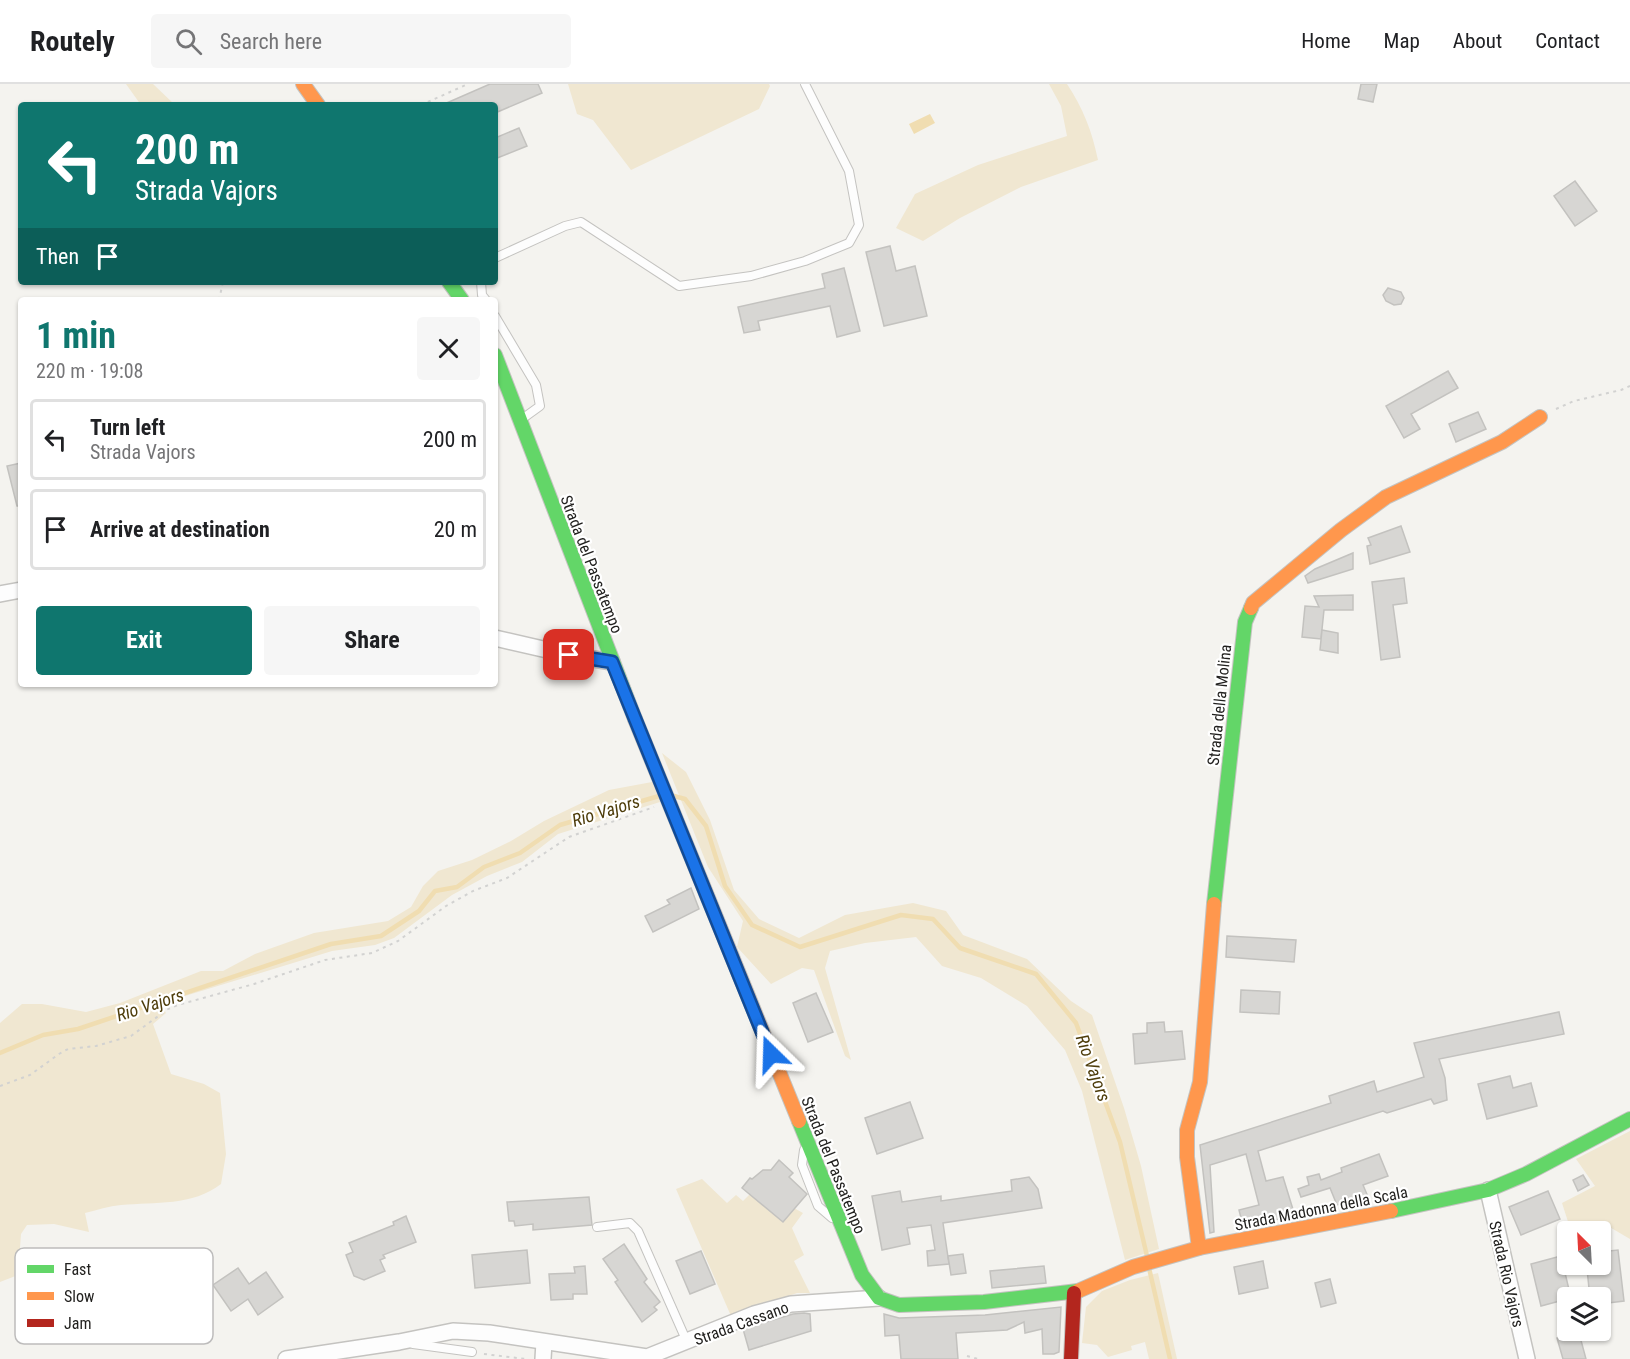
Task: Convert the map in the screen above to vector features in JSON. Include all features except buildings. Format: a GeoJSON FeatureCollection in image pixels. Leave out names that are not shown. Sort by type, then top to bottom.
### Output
{"type":"FeatureCollection","features":[{"type":"Feature","properties":{"kind":"street"},"geometry":{"type":"LineString","coordinates":[[303,84],[316,102]]}},
{"type":"Feature","properties":{"kind":"street","name":"Strada del Passatempo"},"geometry":{"type":"LineString","coordinates":[[498,363],[663,789],[862,1275],[879,1298]]}},
{"type":"Feature","properties":{"kind":"street","name":"Strada della Molina"},"geometry":{"type":"LineString","coordinates":[[1199,1248],[1187,1157],[1187,1130],[1200,1082],[1214,903],[1245,622],[1253,603],[1341,530],[1386,497],[1502,442],[1540,417]]}},
{"type":"Feature","properties":{"kind":"street"},"geometry":{"type":"LineString","coordinates":[[0,594],[18,591]]}},
{"type":"Feature","properties":{"kind":"street"},"geometry":{"type":"LineString","coordinates":[[498,639],[612,662]]}},
{"type":"Feature","properties":{"kind":"street","name":"Strada Madonna della Scala"},"geometry":{"type":"LineString","coordinates":[[1074,1293],[1133,1267],[1199,1248],[1488,1190],[1526,1174],[1630,1119]]}},
{"type":"Feature","properties":{"kind":"street","name":"Strada Rio Vajors"},"geometry":{"type":"LineString","coordinates":[[1488,1190],[1527,1359]]}},
{"type":"Feature","properties":{"kind":"street"},"geometry":{"type":"LineString","coordinates":[[879,1298],[899,1305],[984,1302],[1074,1293],[1071,1359]]}},
{"type":"Feature","properties":{"kind":"street","name":"Strada Cassano"},"geometry":{"type":"LineString","coordinates":[[286,1359],[353,1353],[453,1331],[489,1333],[647,1358],[754,1314],[791,1304],[879,1298]]}},
{"type":"Feature","properties":{"kind":"street"},"geometry":{"type":"LineString","coordinates":[[543,1359],[544,1342]]}},
{"type":"Feature","properties":{"kind":"lane"},"geometry":{"type":"LineString","coordinates":[[498,257],[565,226],[581,222],[679,286],[751,276],[804,261],[849,243],[859,225],[849,171],[805,84]]}},
{"type":"Feature","properties":{"kind":"lane"},"geometry":{"type":"LineString","coordinates":[[498,321],[536,385],[540,406],[520,420]]}},
{"type":"Feature","properties":{"kind":"lane"},"geometry":{"type":"LineString","coordinates":[[597,1227],[630,1223],[638,1231],[687,1342]]}},
{"type":"Feature","properties":{"kind":"lane"},"geometry":{"type":"LineString","coordinates":[[399,1342],[472,1352]]}},
{"type":"Feature","properties":{"kind":"path"},"geometry":{"type":"LineString","coordinates":[[428,102],[468,84]]}},
{"type":"Feature","properties":{"kind":"path"},"geometry":{"type":"LineString","coordinates":[[1540,417],[1574,401],[1630,386]]}},
{"type":"Feature","properties":{"kind":"path"},"geometry":{"type":"LineString","coordinates":[[0,1086],[30,1075],[68,1049],[106,1044],[131,1036],[168,1009],[178,1005],[254,984],[325,960],[372,953],[398,941],[446,906],[473,891],[507,878],[569,837],[669,803]]}},
{"type":"Feature","properties":{"kind":"path"},"geometry":{"type":"LineString","coordinates":[[472,1352],[526,1359]]}},
{"type":"Feature","properties":{"kind":"path"},"geometry":{"type":"LineString","coordinates":[[967,1356],[978,1359]]}},
{"type":"Feature","properties":{"kind":"shaded area"},"geometry":{"type":"Polygon","coordinates":[[[126,84],[153,84],[172,102],[139,102],[126,84]]]}},
{"type":"Feature","properties":{"kind":"shaded area"},"geometry":{"type":"Polygon","coordinates":[[[568,84],[769,84],[770,86],[759,109],[631,170],[593,120],[577,114],[568,84]]]}},
{"type":"Feature","properties":{"kind":"shaded area"},"geometry":{"type":"Polygon","coordinates":[[[1049,84],[1067,84],[1086,120],[1098,160],[1021,187],[960,218],[923,241],[896,228],[915,194],[978,165],[1067,136],[1061,106],[1049,84]]]}},
{"type":"Feature","properties":{"kind":"shaded area"},"geometry":{"type":"Polygon","coordinates":[[[930,114],[935,123],[914,134],[909,124],[930,114]]]}},
{"type":"Feature","properties":{"kind":"shaded area"},"geometry":{"type":"Polygon","coordinates":[[[662,753],[686,772],[710,820],[734,890],[759,919],[799,938],[845,915],[913,903],[946,911],[963,935],[1027,959],[1071,1001],[1092,1015],[1141,1166],[1159,1249],[1125,1260],[1082,1091],[1065,1050],[1027,1006],[981,978],[942,966],[916,937],[865,943],[830,951],[825,968],[851,1060],[845,1056],[814,970],[802,968],[771,984],[737,947],[743,921],[708,867],[662,753]]]}},
{"type":"Feature","properties":{"kind":"shaded area"},"geometry":{"type":"Polygon","coordinates":[[[652,782],[660,802],[558,834],[522,862],[487,876],[452,895],[394,938],[375,945],[332,951],[185,996],[162,1006],[166,1013],[153,1024],[171,1074],[204,1084],[220,1093],[226,1154],[221,1184],[186,1200],[108,1207],[85,1213],[89,1232],[54,1224],[27,1225],[21,1234],[20,1248],[15,1248],[15,1276],[0,1282],[0,1023],[22,1004],[42,1004],[86,1012],[120,1003],[201,971],[223,971],[255,954],[314,933],[388,921],[411,907],[423,886],[438,871],[472,860],[511,841],[544,821],[609,790],[652,782]]]}},
{"type":"Feature","properties":{"kind":"shaded area"},"geometry":{"type":"Polygon","coordinates":[[[1630,1131],[1630,1239],[1611,1228],[1611,1221],[1568,1221],[1562,1203],[1595,1186],[1576,1159],[1630,1131]]]}},
{"type":"Feature","properties":{"kind":"shaded area"},"geometry":{"type":"Polygon","coordinates":[[[702,1179],[727,1203],[736,1195],[743,1201],[750,1194],[803,1213],[792,1228],[804,1255],[794,1261],[810,1293],[797,1293],[731,1316],[676,1189],[702,1179]]]}},
{"type":"Feature","properties":{"kind":"shaded area"},"geometry":{"type":"Polygon","coordinates":[[[1158,1273],[1177,1359],[1149,1359],[1145,1342],[1131,1346],[1132,1350],[1108,1357],[1097,1345],[1082,1343],[1086,1307],[1102,1291],[1130,1280],[1158,1273]]]}},
{"type":"Feature","properties":{"kind":"waterway","name":"Rio Vajors"},"geometry":{"type":"LineString","coordinates":[[0,1053],[43,1035],[78,1029],[331,944],[381,936],[419,911],[435,891],[457,887],[484,867],[520,853],[560,825],[659,796]]}},
{"type":"Feature","properties":{"kind":"waterway","name":"Rio Vajors"},"geometry":{"type":"LineString","coordinates":[[674,796],[685,799],[706,826],[725,886],[752,925],[800,947],[901,915],[933,919],[960,948],[1036,974],[1076,1023],[1120,1142],[1147,1256]]}},
{"type":"Feature","properties":{"kind":"waterway","name":"Rio Vajors"},"geometry":{"type":"LineString","coordinates":[[1149,1268],[1170,1359]]}},
{"type":"Feature","properties":{"kind":"traffic: fast"},"geometry":{"type":"LineString","coordinates":[[451,285],[460,297]]}},
{"type":"Feature","properties":{"kind":"traffic: fast"},"geometry":{"type":"LineString","coordinates":[[498,363],[635,719]]}},
{"type":"Feature","properties":{"kind":"traffic: fast"},"geometry":{"type":"LineString","coordinates":[[1214,904],[1245,622],[1251,608]]}},
{"type":"Feature","properties":{"kind":"traffic: fast"},"geometry":{"type":"LineString","coordinates":[[1391,1211],[1488,1190],[1526,1174],[1630,1119]]}},
{"type":"Feature","properties":{"kind":"traffic: fast"},"geometry":{"type":"LineString","coordinates":[[799,1121],[862,1275],[879,1298],[899,1305],[984,1302],[1078,1291]]}},
{"type":"Feature","properties":{"kind":"traffic: slow"},"geometry":{"type":"LineString","coordinates":[[303,84],[316,102]]}},
{"type":"Feature","properties":{"kind":"traffic: slow"},"geometry":{"type":"LineString","coordinates":[[1251,608],[1253,603],[1341,530],[1386,497],[1502,442],[1540,417]]}},
{"type":"Feature","properties":{"kind":"traffic: slow"},"geometry":{"type":"LineString","coordinates":[[635,719],[799,1121]]}},
{"type":"Feature","properties":{"kind":"traffic: slow"},"geometry":{"type":"LineString","coordinates":[[1199,1248],[1187,1157],[1187,1130],[1200,1082],[1214,904]]}},
{"type":"Feature","properties":{"kind":"traffic: slow"},"geometry":{"type":"LineString","coordinates":[[1078,1291],[1133,1267],[1199,1248],[1391,1211]]}},
{"type":"Feature","properties":{"kind":"traffic: jam"},"geometry":{"type":"LineString","coordinates":[[1071,1359],[1074,1293]]}},
{"type":"Feature","properties":{"kind":"route"},"geometry":{"type":"LineString","coordinates":[[569,655],[612,662],[771,1054]]}}]}
